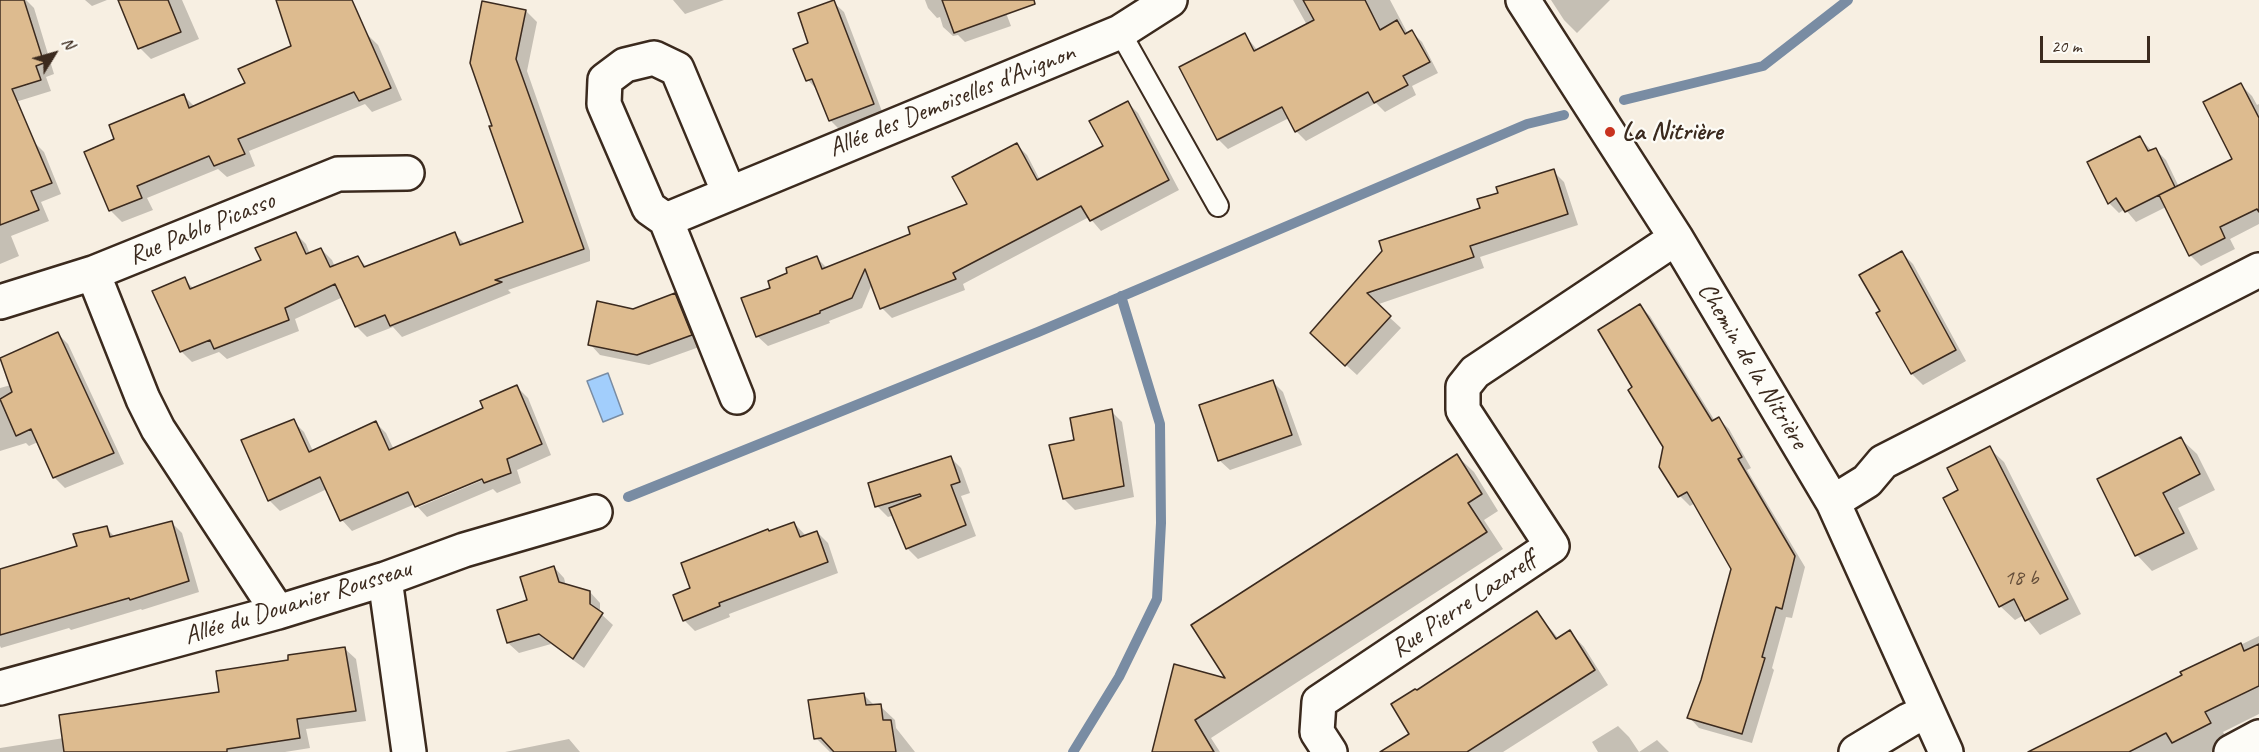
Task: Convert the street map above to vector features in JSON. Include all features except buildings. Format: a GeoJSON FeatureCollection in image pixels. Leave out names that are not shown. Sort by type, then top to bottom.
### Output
{"type":"FeatureCollection","features":[{"type":"Feature","properties":{"kind":"street","name":"Allée des Demoiselles d'Avignon"},"geometry":{"type":"LineString","coordinates":[[666,220],[1120,32],[1170,0]]}},
{"type":"Feature","properties":{"kind":"street","name":"Chemin de la Nitrière"},"geometry":{"type":"LineString","coordinates":[[1523,0],[1676,238],[1833,502],[1946,752]]}},
{"type":"Feature","properties":{"kind":"street"},"geometry":{"type":"LineString","coordinates":[[729,194],[677,69],[654,57],[625,65],[605,80],[604,104],[649,208],[666,220],[737,397]]}},
{"type":"Feature","properties":{"kind":"street","name":"Rue Pablo Picasso"},"geometry":{"type":"LineString","coordinates":[[0,302],[93,273],[338,174],[407,173]]}},
{"type":"Feature","properties":{"kind":"street","name":"Rue Pierre Lazareff"},"geometry":{"type":"LineString","coordinates":[[1330,752],[1317,732],[1319,702],[1552,546],[1463,410],[1463,387],[1476,372],[1676,238]]}},
{"type":"Feature","properties":{"kind":"street"},"geometry":{"type":"LineString","coordinates":[[1833,502],[1866,481],[1882,462],[2259,270]]}},
{"type":"Feature","properties":{"kind":"street"},"geometry":{"type":"LineString","coordinates":[[93,273],[143,399],[158,429],[278,612]]}},
{"type":"Feature","properties":{"kind":"street","name":"Allée du Douanier Rousseau"},"geometry":{"type":"LineString","coordinates":[[0,688],[278,612],[385,579],[464,550],[595,512]]}},
{"type":"Feature","properties":{"kind":"street"},"geometry":{"type":"LineString","coordinates":[[385,579],[409,752]]}},
{"type":"Feature","properties":{"kind":"street"},"geometry":{"type":"LineString","coordinates":[[1856,752],[1909,720],[1927,712]]}},
{"type":"Feature","properties":{"kind":"street"},"geometry":{"type":"LineString","coordinates":[[2231,752],[2259,737]]}},
{"type":"Feature","properties":{"kind":"lane"},"geometry":{"type":"LineString","coordinates":[[1120,32],[1218,206]]}},
{"type":"Feature","properties":{"kind":"water"},"geometry":{"type":"Polygon","coordinates":[[[608,373],[623,414],[603,422],[587,381],[608,373]]]}},
{"type":"Feature","properties":{"kind":"waterway"},"geometry":{"type":"LineString","coordinates":[[1624,100],[1763,66],[1848,0]]}},
{"type":"Feature","properties":{"kind":"waterway"},"geometry":{"type":"LineString","coordinates":[[628,497],[1038,332],[1527,124],[1564,115]]}},
{"type":"Feature","properties":{"kind":"waterway"},"geometry":{"type":"LineString","coordinates":[[1073,752],[1119,677],[1157,599],[1161,523],[1160,424],[1121,296]]}},
{"type":"Feature","properties":{"kind":"place","name":"La Nitrière"},"geometry":{"type":"Point","coordinates":[1610,132]}}]}
